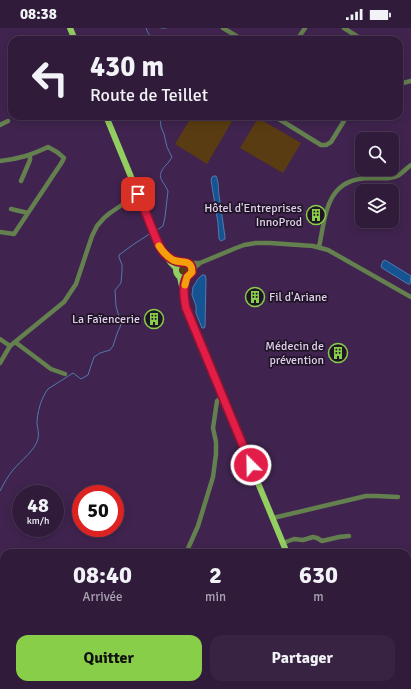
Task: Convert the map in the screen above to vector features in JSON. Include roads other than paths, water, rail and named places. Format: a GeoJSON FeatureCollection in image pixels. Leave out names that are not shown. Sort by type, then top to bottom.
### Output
{"type":"FeatureCollection","features":[{"type":"Feature","properties":{"kind":"main road"},"geometry":{"type":"LineString","coordinates":[[108,120],[159,245],[176,268],[176,272],[180,277],[188,314],[285,549]]}},
{"type":"Feature","properties":{"kind":"main road"},"geometry":{"type":"LineString","coordinates":[[165,254],[174,260],[185,262],[190,265],[192,270],[185,283],[184,296]]}},
{"type":"Feature","properties":{"kind":"main road"},"geometry":{"type":"LineString","coordinates":[[176,268],[181,262]]}},
{"type":"Feature","properties":{"kind":"main road"},"geometry":{"type":"LineString","coordinates":[[180,277],[187,277]]}},
{"type":"Feature","properties":{"kind":"street"},"geometry":{"type":"LineString","coordinates":[[223,28],[236,36]]}},
{"type":"Feature","properties":{"kind":"street"},"geometry":{"type":"LineString","coordinates":[[344,28],[357,36]]}},
{"type":"Feature","properties":{"kind":"street"},"geometry":{"type":"LineString","coordinates":[[280,120],[321,145],[326,145],[331,142],[345,120]]}},
{"type":"Feature","properties":{"kind":"street"},"geometry":{"type":"LineString","coordinates":[[0,125],[8,121]]}},
{"type":"Feature","properties":{"kind":"street"},"geometry":{"type":"LineString","coordinates":[[0,161],[15,160],[48,147],[64,158],[14,234],[0,232]]}},
{"type":"Feature","properties":{"kind":"street"},"geometry":{"type":"LineString","coordinates":[[21,181],[30,160],[30,155]]}},
{"type":"Feature","properties":{"kind":"street"},"geometry":{"type":"LineString","coordinates":[[319,247],[327,208],[332,196],[343,185],[360,178],[394,177],[411,165]]}},
{"type":"Feature","properties":{"kind":"street"},"geometry":{"type":"LineString","coordinates":[[0,363],[10,346],[64,302],[76,284],[92,236],[97,226],[110,213],[138,194]]}},
{"type":"Feature","properties":{"kind":"street"},"geometry":{"type":"LineString","coordinates":[[11,209],[28,213]]}},
{"type":"Feature","properties":{"kind":"street"},"geometry":{"type":"LineString","coordinates":[[192,270],[200,263],[240,247],[256,243],[270,242],[319,247],[328,250],[411,297]]}},
{"type":"Feature","properties":{"kind":"street"},"geometry":{"type":"LineString","coordinates":[[188,263],[200,263]]}},
{"type":"Feature","properties":{"kind":"street"},"geometry":{"type":"LineString","coordinates":[[0,339],[10,346]]}},
{"type":"Feature","properties":{"kind":"street"},"geometry":{"type":"LineString","coordinates":[[15,342],[51,369],[65,374]]}},
{"type":"Feature","properties":{"kind":"street"},"geometry":{"type":"LineString","coordinates":[[188,549],[198,526],[213,477],[216,442],[213,428],[217,401],[222,397]]}},
{"type":"Feature","properties":{"kind":"street"},"geometry":{"type":"LineString","coordinates":[[273,518],[366,496],[398,497]]}},
{"type":"Feature","properties":{"kind":"street"},"geometry":{"type":"LineString","coordinates":[[283,543],[294,539],[303,540],[312,537],[322,541],[339,536],[349,536]]}},
{"type":"Feature","properties":{"kind":"water"},"geometry":{"type":"Polygon","coordinates":[[[214,176],[216,176],[218,181],[225,237],[225,239],[221,241],[219,239],[211,180],[214,176]]]}},
{"type":"Feature","properties":{"kind":"water"},"geometry":{"type":"Polygon","coordinates":[[[385,260],[411,276],[410,284],[382,268],[381,266],[385,260]]]}},
{"type":"Feature","properties":{"kind":"water"},"geometry":{"type":"Polygon","coordinates":[[[202,275],[205,275],[206,279],[204,328],[202,328],[196,313],[196,306],[192,295],[193,287],[202,275]]]}},
{"type":"Feature","properties":{"kind":"waterway"},"geometry":{"type":"LineString","coordinates":[[146,28],[150,36]]}},
{"type":"Feature","properties":{"kind":"waterway"},"geometry":{"type":"LineString","coordinates":[[161,28],[166,28]]}},
{"type":"Feature","properties":{"kind":"waterway"},"geometry":{"type":"LineString","coordinates":[[157,230],[163,226],[168,191],[160,176],[163,169],[172,157],[167,147],[160,120]]}},
{"type":"Feature","properties":{"kind":"waterway"},"geometry":{"type":"LineString","coordinates":[[0,491],[11,472],[36,444],[38,439],[37,424],[39,410],[41,401],[48,389],[73,373],[81,379],[88,375],[94,357],[100,353],[110,350],[113,346],[121,324],[116,306],[115,290],[121,283],[122,265],[119,255],[151,233]]}},
{"type":"Feature","properties":{"kind":"place","name":"Hôtel d'Entreprises InnoProd"},"geometry":{"type":"Point","coordinates":[316,215]}},
{"type":"Feature","properties":{"kind":"place","name":"Fil d'Ariane"},"geometry":{"type":"Point","coordinates":[255,297]}},
{"type":"Feature","properties":{"kind":"place","name":"La Faïencerie"},"geometry":{"type":"Point","coordinates":[154,319]}},
{"type":"Feature","properties":{"kind":"place","name":"Médecin de prévention"},"geometry":{"type":"Point","coordinates":[338,353]}}]}
